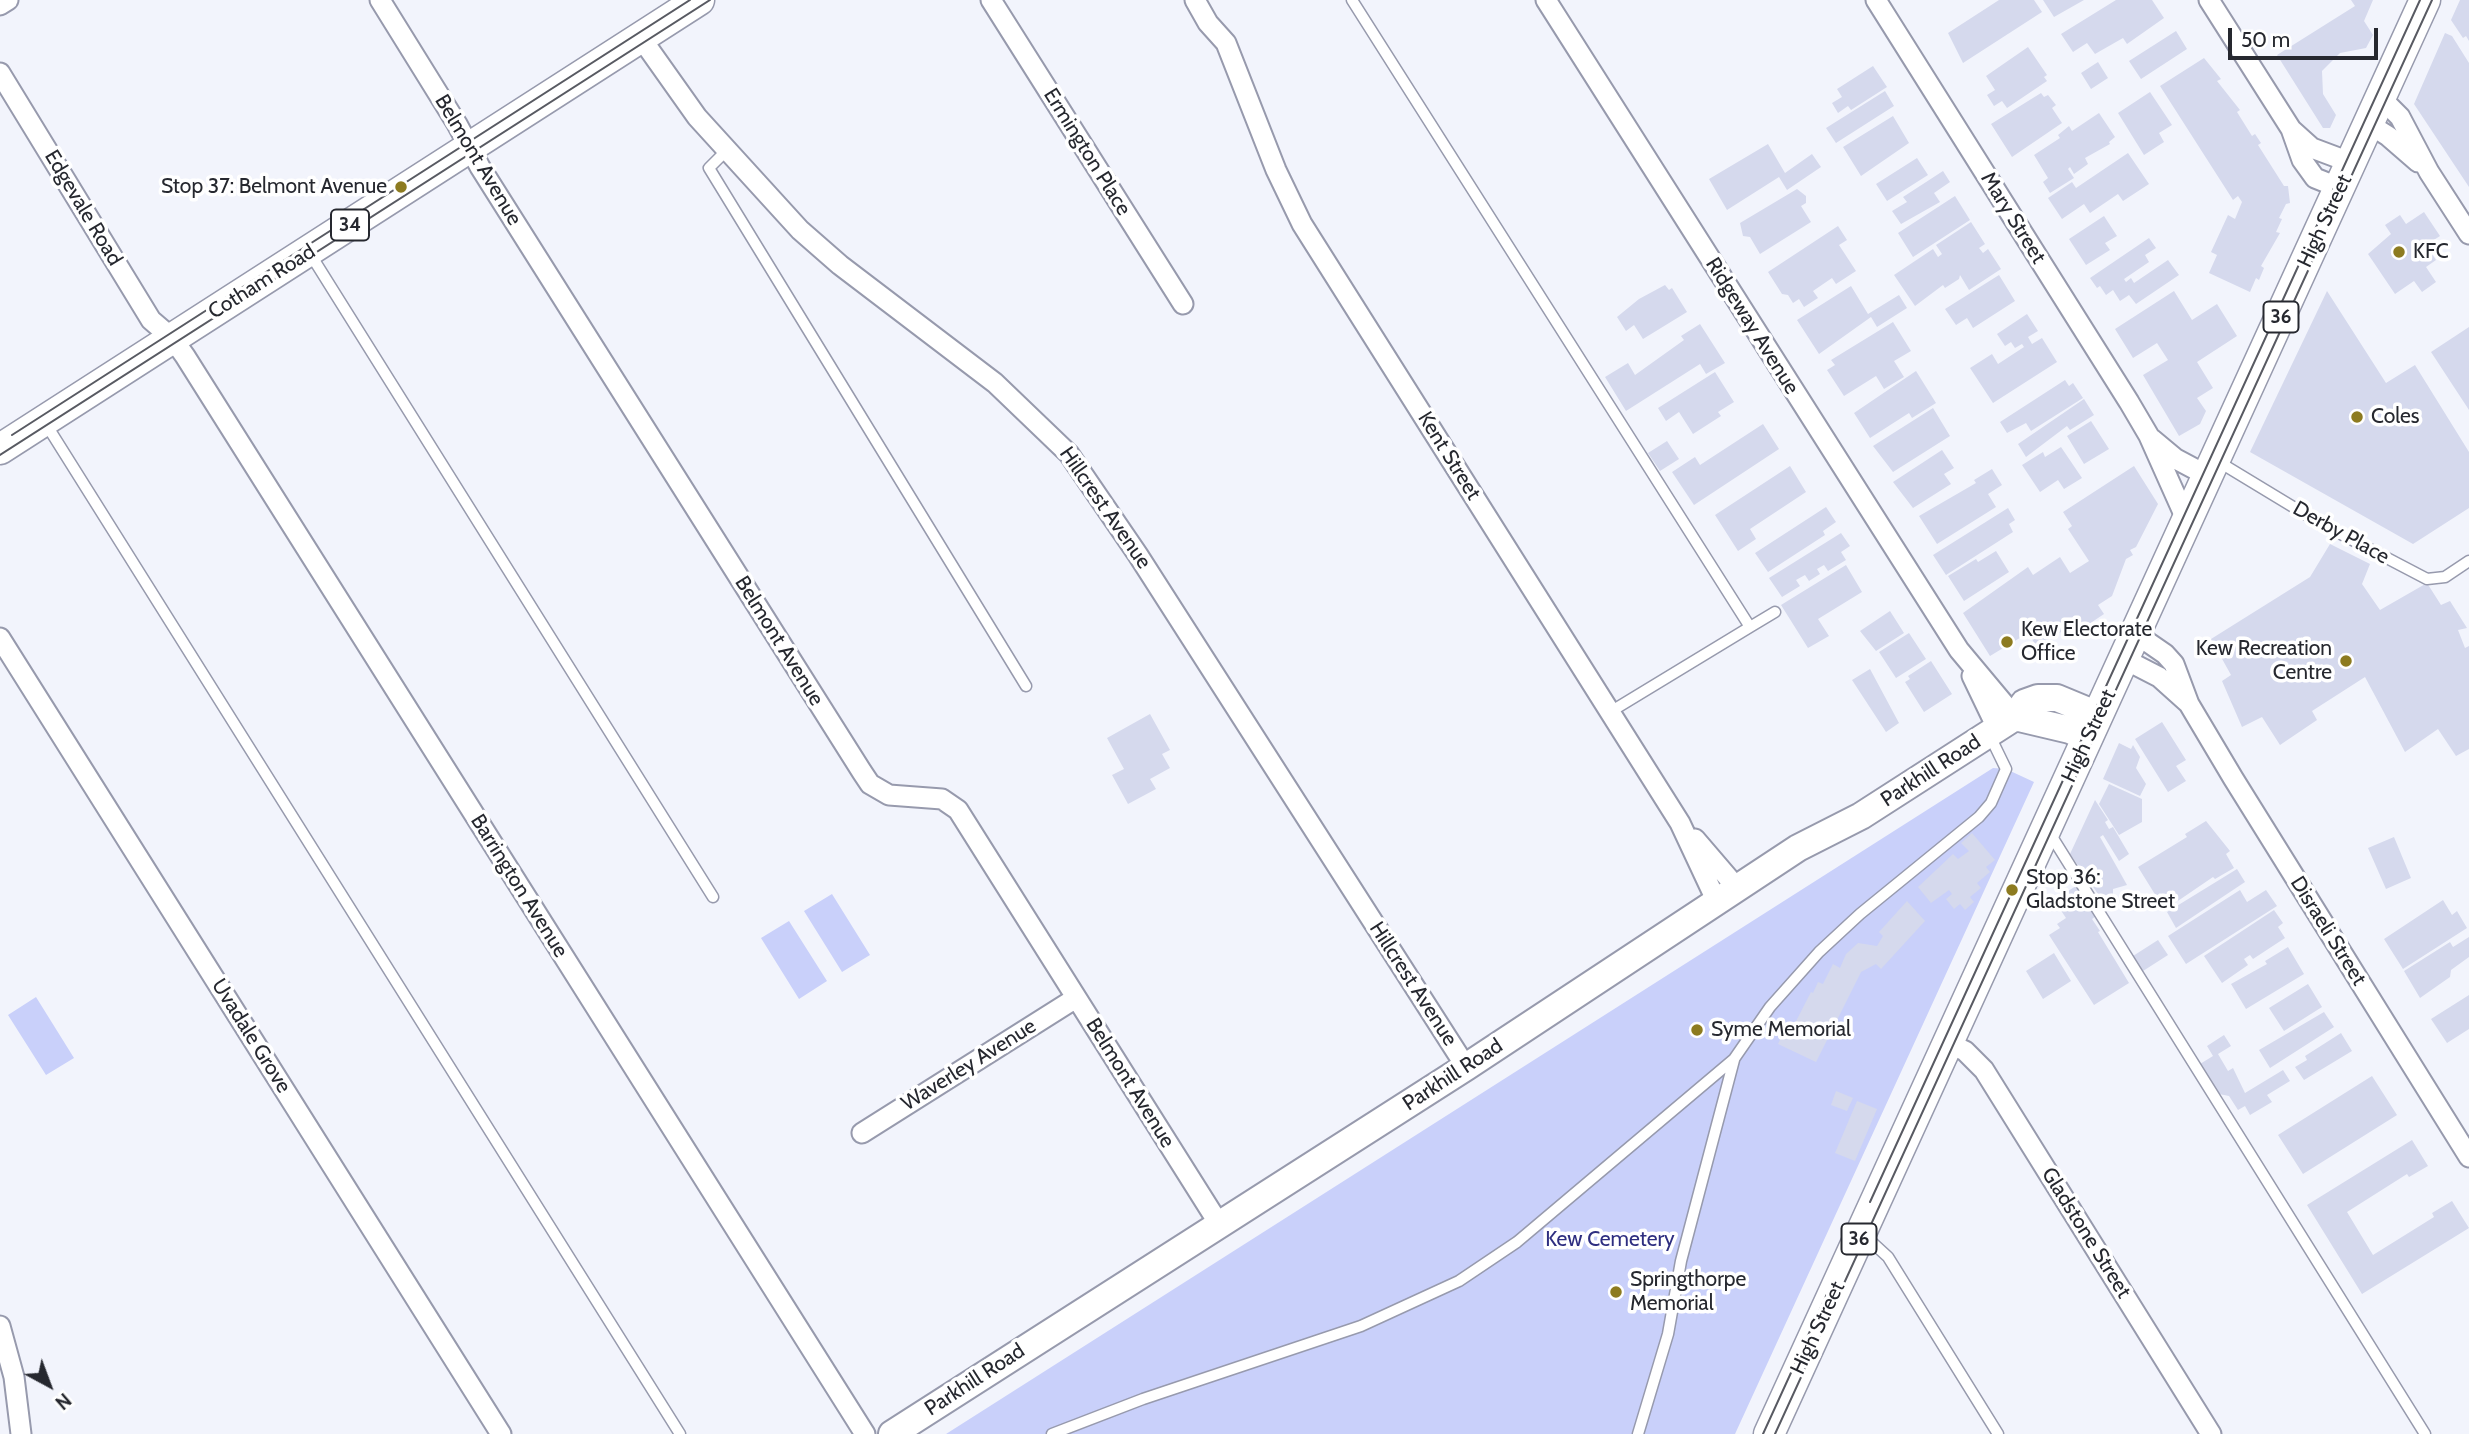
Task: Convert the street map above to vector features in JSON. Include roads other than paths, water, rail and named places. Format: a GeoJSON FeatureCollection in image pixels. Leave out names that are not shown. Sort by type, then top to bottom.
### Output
{"type":"FeatureCollection","features":[{"type":"Feature","properties":{"kind":"main road","name":"Cotham Road"},"geometry":{"type":"LineString","coordinates":[[0,449],[699,0]]}},
{"type":"Feature","properties":{"kind":"main road","name":"High Street"},"geometry":{"type":"LineString","coordinates":[[1771,1433],[2425,0]]}},
{"type":"Feature","properties":{"kind":"street"},"geometry":{"type":"LineString","coordinates":[[0,5],[8,0]]}},
{"type":"Feature","properties":{"kind":"street","name":"Belmont Avenue"},"geometry":{"type":"LineString","coordinates":[[380,0],[480,167],[870,784],[889,795],[942,799],[958,810],[1219,1224]]}},
{"type":"Feature","properties":{"kind":"street","name":"Ermington Place"},"geometry":{"type":"LineString","coordinates":[[991,0],[1183,304]]}},
{"type":"Feature","properties":{"kind":"street","name":"Ridgeway Avenue"},"geometry":{"type":"LineString","coordinates":[[1546,0],[1959,650],[2000,726]]}},
{"type":"Feature","properties":{"kind":"street","name":"Mary Street"},"geometry":{"type":"LineString","coordinates":[[1876,0],[2149,436],[2187,521]]}},
{"type":"Feature","properties":{"kind":"street"},"geometry":{"type":"LineString","coordinates":[[2209,0],[2291,129],[2302,160],[2315,178],[2346,176]]}},
{"type":"Feature","properties":{"kind":"street","name":"Kent Street"},"geometry":{"type":"LineString","coordinates":[[1200,1],[1208,23],[1223,38],[1242,78],[1276,170],[1302,224],[1727,895]]}},
{"type":"Feature","properties":{"kind":"street","name":"Hillcrest Avenue"},"geometry":{"type":"LineString","coordinates":[[641,38],[691,109],[726,151],[800,230],[995,383],[1069,454],[1139,555],[1466,1067]]}},
{"type":"Feature","properties":{"kind":"street","name":"Edgevale Road"},"geometry":{"type":"LineString","coordinates":[[0,73],[154,325],[172,338]]}},
{"type":"Feature","properties":{"kind":"street"},"geometry":{"type":"LineString","coordinates":[[2375,111],[2400,117],[2429,172],[2469,234]]}},
{"type":"Feature","properties":{"kind":"street"},"geometry":{"type":"LineString","coordinates":[[2375,111],[2388,136],[2429,172]]}},
{"type":"Feature","properties":{"kind":"street"},"geometry":{"type":"LineString","coordinates":[[2291,129],[2346,176]]}},
{"type":"Feature","properties":{"kind":"street","name":"Barrington Avenue"},"geometry":{"type":"LineString","coordinates":[[172,338],[865,1434]]}},
{"type":"Feature","properties":{"kind":"street","name":"Mary Street"},"geometry":{"type":"LineString","coordinates":[[2149,436],[2176,459],[2212,468]]}},
{"type":"Feature","properties":{"kind":"street","name":"Uvadale Grove"},"geometry":{"type":"LineString","coordinates":[[0,638],[502,1434]]}},
{"type":"Feature","properties":{"kind":"street","name":"Disraeli Street"},"geometry":{"type":"LineString","coordinates":[[2130,646],[2165,654],[2174,664],[2189,704],[2469,1157]]}},
{"type":"Feature","properties":{"kind":"street","name":"Disraeli Street"},"geometry":{"type":"LineString","coordinates":[[2130,646],[2189,704]]}},
{"type":"Feature","properties":{"kind":"street","name":"Parkhill Road"},"geometry":{"type":"LineString","coordinates":[[892,1434],[1466,1067],[1798,848],[1861,816],[2000,726],[2024,703],[2038,698],[2057,698],[2093,727]]}},
{"type":"Feature","properties":{"kind":"street","name":"Waverley Avenue"},"geometry":{"type":"LineString","coordinates":[[862,1133],[1076,998]]}},
{"type":"Feature","properties":{"kind":"street","name":"Gladstone Street"},"geometry":{"type":"LineString","coordinates":[[1948,1043],[1965,1051],[1984,1070],[2211,1434]]}},
{"type":"Feature","properties":{"kind":"street"},"geometry":{"type":"LineString","coordinates":[[0,1326],[14,1377],[21,1434]]}},
{"type":"Feature","properties":{"kind":"lane"},"geometry":{"type":"LineString","coordinates":[[1352,0],[1750,627]]}},
{"type":"Feature","properties":{"kind":"lane"},"geometry":{"type":"LineString","coordinates":[[726,151],[709,168],[1026,686]]}},
{"type":"Feature","properties":{"kind":"lane"},"geometry":{"type":"LineString","coordinates":[[308,252],[713,897]]}},
{"type":"Feature","properties":{"kind":"lane"},"geometry":{"type":"LineString","coordinates":[[44,421],[681,1434]]}},
{"type":"Feature","properties":{"kind":"lane","name":"Derby Place"},"geometry":{"type":"LineString","coordinates":[[2212,468],[2427,579],[2445,577],[2469,561]]}},
{"type":"Feature","properties":{"kind":"lane"},"geometry":{"type":"LineString","coordinates":[[1610,712],[1776,611]]}},
{"type":"Feature","properties":{"kind":"lane"},"geometry":{"type":"LineString","coordinates":[[1052,1434],[1143,1399],[1361,1326],[1460,1281],[1546,1220],[1734,1059],[1770,1007],[1819,952],[1992,803],[2006,769],[2000,726]]}},
{"type":"Feature","properties":{"kind":"lane"},"geometry":{"type":"LineString","coordinates":[[2048,827],[2425,1434]]}},
{"type":"Feature","properties":{"kind":"lane"},"geometry":{"type":"LineString","coordinates":[[1638,1434],[1668,1334],[1681,1261],[1734,1059]]}},
{"type":"Feature","properties":{"kind":"lane"},"geometry":{"type":"LineString","coordinates":[[1861,1235],[1876,1243],[1888,1257],[1998,1434]]}},
{"type":"Feature","properties":{"kind":"tram line"},"geometry":{"type":"LineString","coordinates":[[12,435],[690,0]]}},
{"type":"Feature","properties":{"kind":"tram line"},"geometry":{"type":"LineString","coordinates":[[0,455],[710,0]]}},
{"type":"Feature","properties":{"kind":"tram line"},"geometry":{"type":"LineString","coordinates":[[1870,1202],[2420,0]]}},
{"type":"Feature","properties":{"kind":"tram line"},"geometry":{"type":"LineString","coordinates":[[1775,1434],[2432,0]]}},
{"type":"Feature","properties":{"kind":"tram line"},"geometry":{"type":"LineString","coordinates":[[1763,1434],[1827,1294]]}},
{"type":"Feature","properties":{"kind":"place","name":"Stop 37: Belmont Avenue"},"geometry":{"type":"Point","coordinates":[401,187]}},
{"type":"Feature","properties":{"kind":"place","name":"KFC"},"geometry":{"type":"Point","coordinates":[2399,252]}},
{"type":"Feature","properties":{"kind":"place","name":"Coles"},"geometry":{"type":"Point","coordinates":[2357,417]}},
{"type":"Feature","properties":{"kind":"place","name":"Kew Electorate Office"},"geometry":{"type":"Point","coordinates":[2007,642]}},
{"type":"Feature","properties":{"kind":"place","name":"Kew Recreation Centre"},"geometry":{"type":"Point","coordinates":[2346,661]}},
{"type":"Feature","properties":{"kind":"place","name":"Stop 36: Gladstone Street"},"geometry":{"type":"Point","coordinates":[2012,890]}},
{"type":"Feature","properties":{"kind":"place","name":"Syme Memorial"},"geometry":{"type":"Point","coordinates":[1697,1030]}},
{"type":"Feature","properties":{"kind":"place","name":"Springthorpe Memorial"},"geometry":{"type":"Point","coordinates":[1616,1292]}},
{"type":"Feature","properties":{"kind":"park label","name":"Kew Cemetery"},"geometry":{"type":"Point","coordinates":[1610,1240]}}]}
